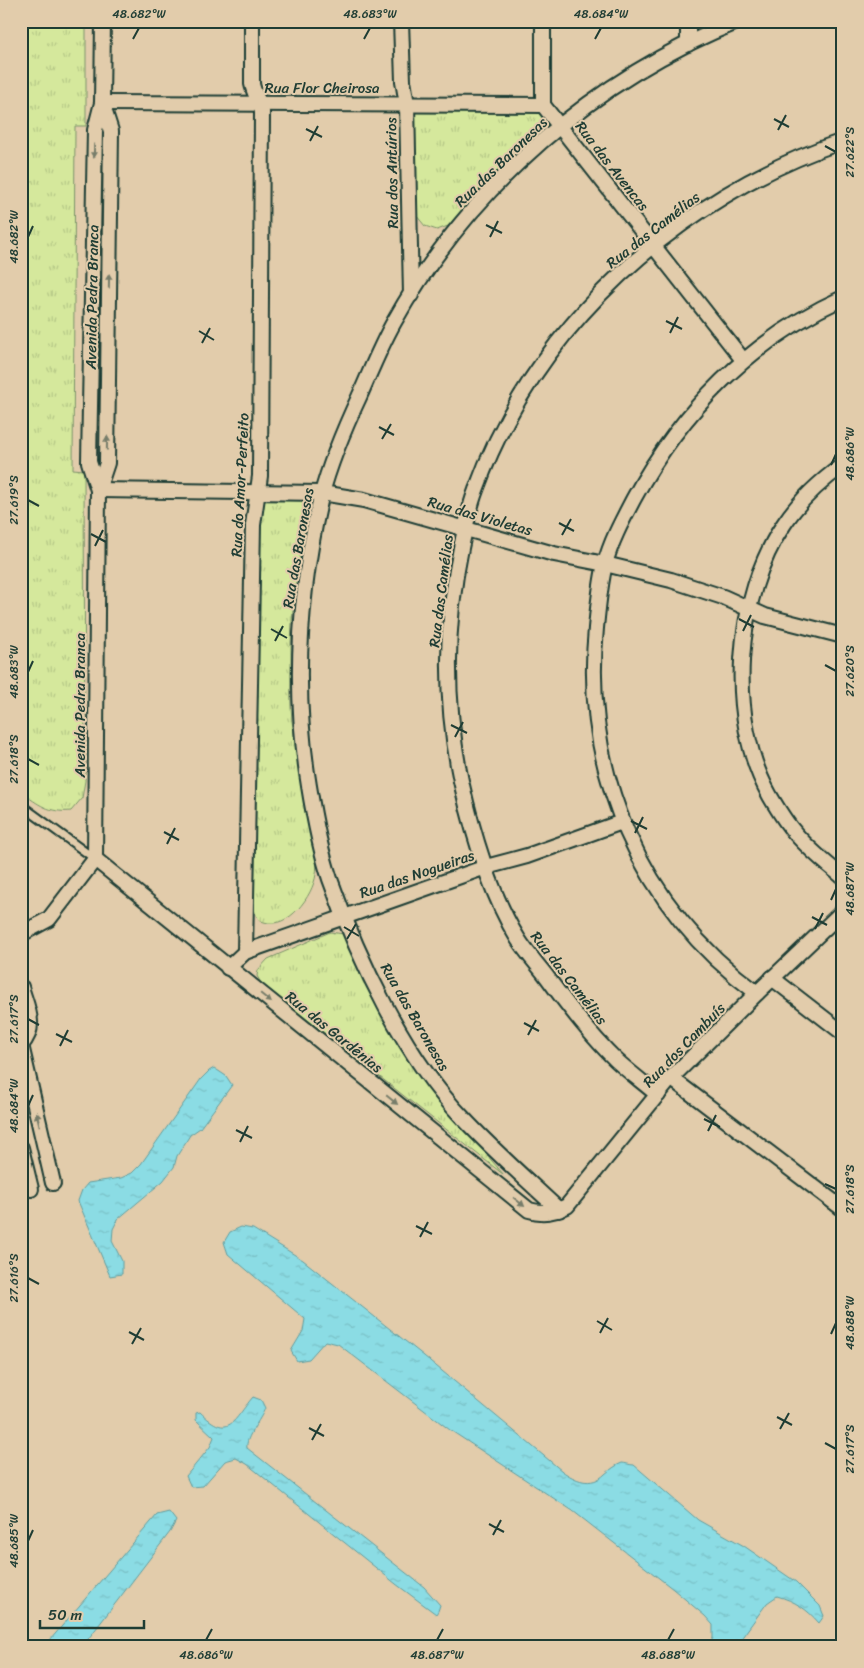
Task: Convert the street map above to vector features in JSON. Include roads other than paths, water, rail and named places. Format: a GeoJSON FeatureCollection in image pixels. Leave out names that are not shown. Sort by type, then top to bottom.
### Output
{"type":"FeatureCollection","features":[{"type":"Feature","properties":{"kind":"street","name":"Avenida Pedra Branca"},"geometry":{"type":"LineString","coordinates":[[95,859],[98,490],[107,463],[111,131],[102,103],[103,21]]}},
{"type":"Feature","properties":{"kind":"street","name":"Rua do Amor-Perfeito"},"geometry":{"type":"LineString","coordinates":[[246,952],[253,525],[258,491],[262,122],[260,104],[252,84],[252,21]]}},
{"type":"Feature","properties":{"kind":"street","name":"Rua dos Antúrios"},"geometry":{"type":"LineString","coordinates":[[401,21],[403,81],[407,104],[410,295]]}},
{"type":"Feature","properties":{"kind":"street"},"geometry":{"type":"LineString","coordinates":[[542,105],[543,21]]}},
{"type":"Feature","properties":{"kind":"street"},"geometry":{"type":"LineString","coordinates":[[688,21],[688,44]]}},
{"type":"Feature","properties":{"kind":"street","name":"Rua das Baronesas"},"geometry":{"type":"LineString","coordinates":[[559,1210],[463,1118],[437,1086],[386,1006],[344,916],[329,874],[314,815],[303,750],[300,696],[300,640],[305,589],[322,493],[350,417],[393,323],[439,252],[499,182],[560,126],[622,81],[688,44],[739,21]]}},
{"type":"Feature","properties":{"kind":"street","name":"Rua Flor Cheirosa"},"geometry":{"type":"LineString","coordinates":[[102,103],[542,105]]}},
{"type":"Feature","properties":{"kind":"street","name":"Rua das Avencas"},"geometry":{"type":"LineString","coordinates":[[542,105],[743,360]]}},
{"type":"Feature","properties":{"kind":"street","name":"Rua das Camélias"},"geometry":{"type":"LineString","coordinates":[[658,1095],[618,1062],[588,1030],[557,991],[518,939],[502,907],[486,867],[465,799],[451,718],[448,673],[456,570],[475,491],[507,420],[529,382],[549,353],[579,317],[618,276],[653,246],[700,211],[731,191],[780,167],[843,141]]}},
{"type":"Feature","properties":{"kind":"street"},"geometry":{"type":"LineString","coordinates":[[757,993],[732,975],[683,924],[666,902],[639,858],[622,822],[605,766],[594,694],[594,650],[598,606],[605,564],[614,541],[647,474],[667,444],[696,408],[743,360],[781,332],[825,306],[843,298]]}},
{"type":"Feature","properties":{"kind":"street"},"geometry":{"type":"LineString","coordinates":[[843,465],[816,488],[784,523],[759,576],[742,649],[744,716],[751,754],[769,795],[795,834],[843,877]]}},
{"type":"Feature","properties":{"kind":"street","name":"Rua das Violetas"},"geometry":{"type":"LineString","coordinates":[[98,490],[322,493],[364,500],[554,554],[671,580],[723,597],[793,624],[843,636]]}},
{"type":"Feature","properties":{"kind":"street","name":"Rua das Nogueiras"},"geometry":{"type":"LineString","coordinates":[[228,968],[246,952],[344,916],[622,822]]}},
{"type":"Feature","properties":{"kind":"street"},"geometry":{"type":"LineString","coordinates":[[21,934],[49,919],[95,859]]}},
{"type":"Feature","properties":{"kind":"street","name":"Rua das Gardênias"},"geometry":{"type":"LineString","coordinates":[[95,859],[529,1210],[538,1213],[559,1210]]}},
{"type":"Feature","properties":{"kind":"street","name":"Rua dos Cambuís"},"geometry":{"type":"LineString","coordinates":[[559,1210],[567,1206],[576,1196],[671,1078],[772,978],[843,912]]}},
{"type":"Feature","properties":{"kind":"street"},"geometry":{"type":"LineString","coordinates":[[772,978],[843,1033]]}},
{"type":"Feature","properties":{"kind":"street"},"geometry":{"type":"LineString","coordinates":[[21,987],[31,1023],[27,1039],[21,1045],[53,1183]]}},
{"type":"Feature","properties":{"kind":"street"},"geometry":{"type":"LineString","coordinates":[[671,1078],[843,1209]]}},
{"type":"Feature","properties":{"kind":"street"},"geometry":{"type":"LineString","coordinates":[[21,1148],[31,1189]]}},
{"type":"Feature","properties":{"kind":"lane"},"geometry":{"type":"LineString","coordinates":[[21,805],[95,859]]}},
{"type":"Feature","properties":{"kind":"water"},"geometry":{"type":"Polygon","coordinates":[[[214,1068],[226,1076],[232,1085],[200,1128],[190,1135],[177,1156],[174,1167],[163,1181],[118,1219],[113,1229],[112,1241],[122,1261],[122,1274],[110,1276],[78,1201],[82,1190],[88,1183],[121,1178],[132,1173],[141,1164],[201,1079],[214,1068]]]}},
{"type":"Feature","properties":{"kind":"water"},"geometry":{"type":"Polygon","coordinates":[[[241,1227],[253,1229],[303,1260],[424,1356],[562,1471],[578,1480],[589,1482],[600,1478],[622,1463],[634,1465],[698,1520],[744,1546],[796,1582],[820,1606],[824,1616],[819,1623],[800,1606],[777,1596],[767,1603],[735,1647],[708,1647],[713,1638],[713,1625],[673,1589],[573,1511],[450,1430],[338,1344],[325,1341],[309,1359],[297,1361],[291,1351],[303,1331],[305,1319],[228,1254],[224,1242],[230,1232],[241,1227]]]}},
{"type":"Feature","properties":{"kind":"water"},"geometry":{"type":"Polygon","coordinates":[[[253,1397],[261,1400],[265,1408],[248,1439],[247,1448],[424,1587],[440,1605],[436,1614],[247,1464],[236,1458],[225,1461],[203,1486],[191,1487],[186,1476],[210,1447],[214,1437],[196,1420],[196,1413],[200,1412],[210,1421],[225,1426],[235,1420],[253,1397]]]}},
{"type":"Feature","properties":{"kind":"water"},"geometry":{"type":"Polygon","coordinates":[[[169,1512],[176,1521],[170,1532],[82,1647],[44,1647],[157,1515],[169,1512]]]}}]}
